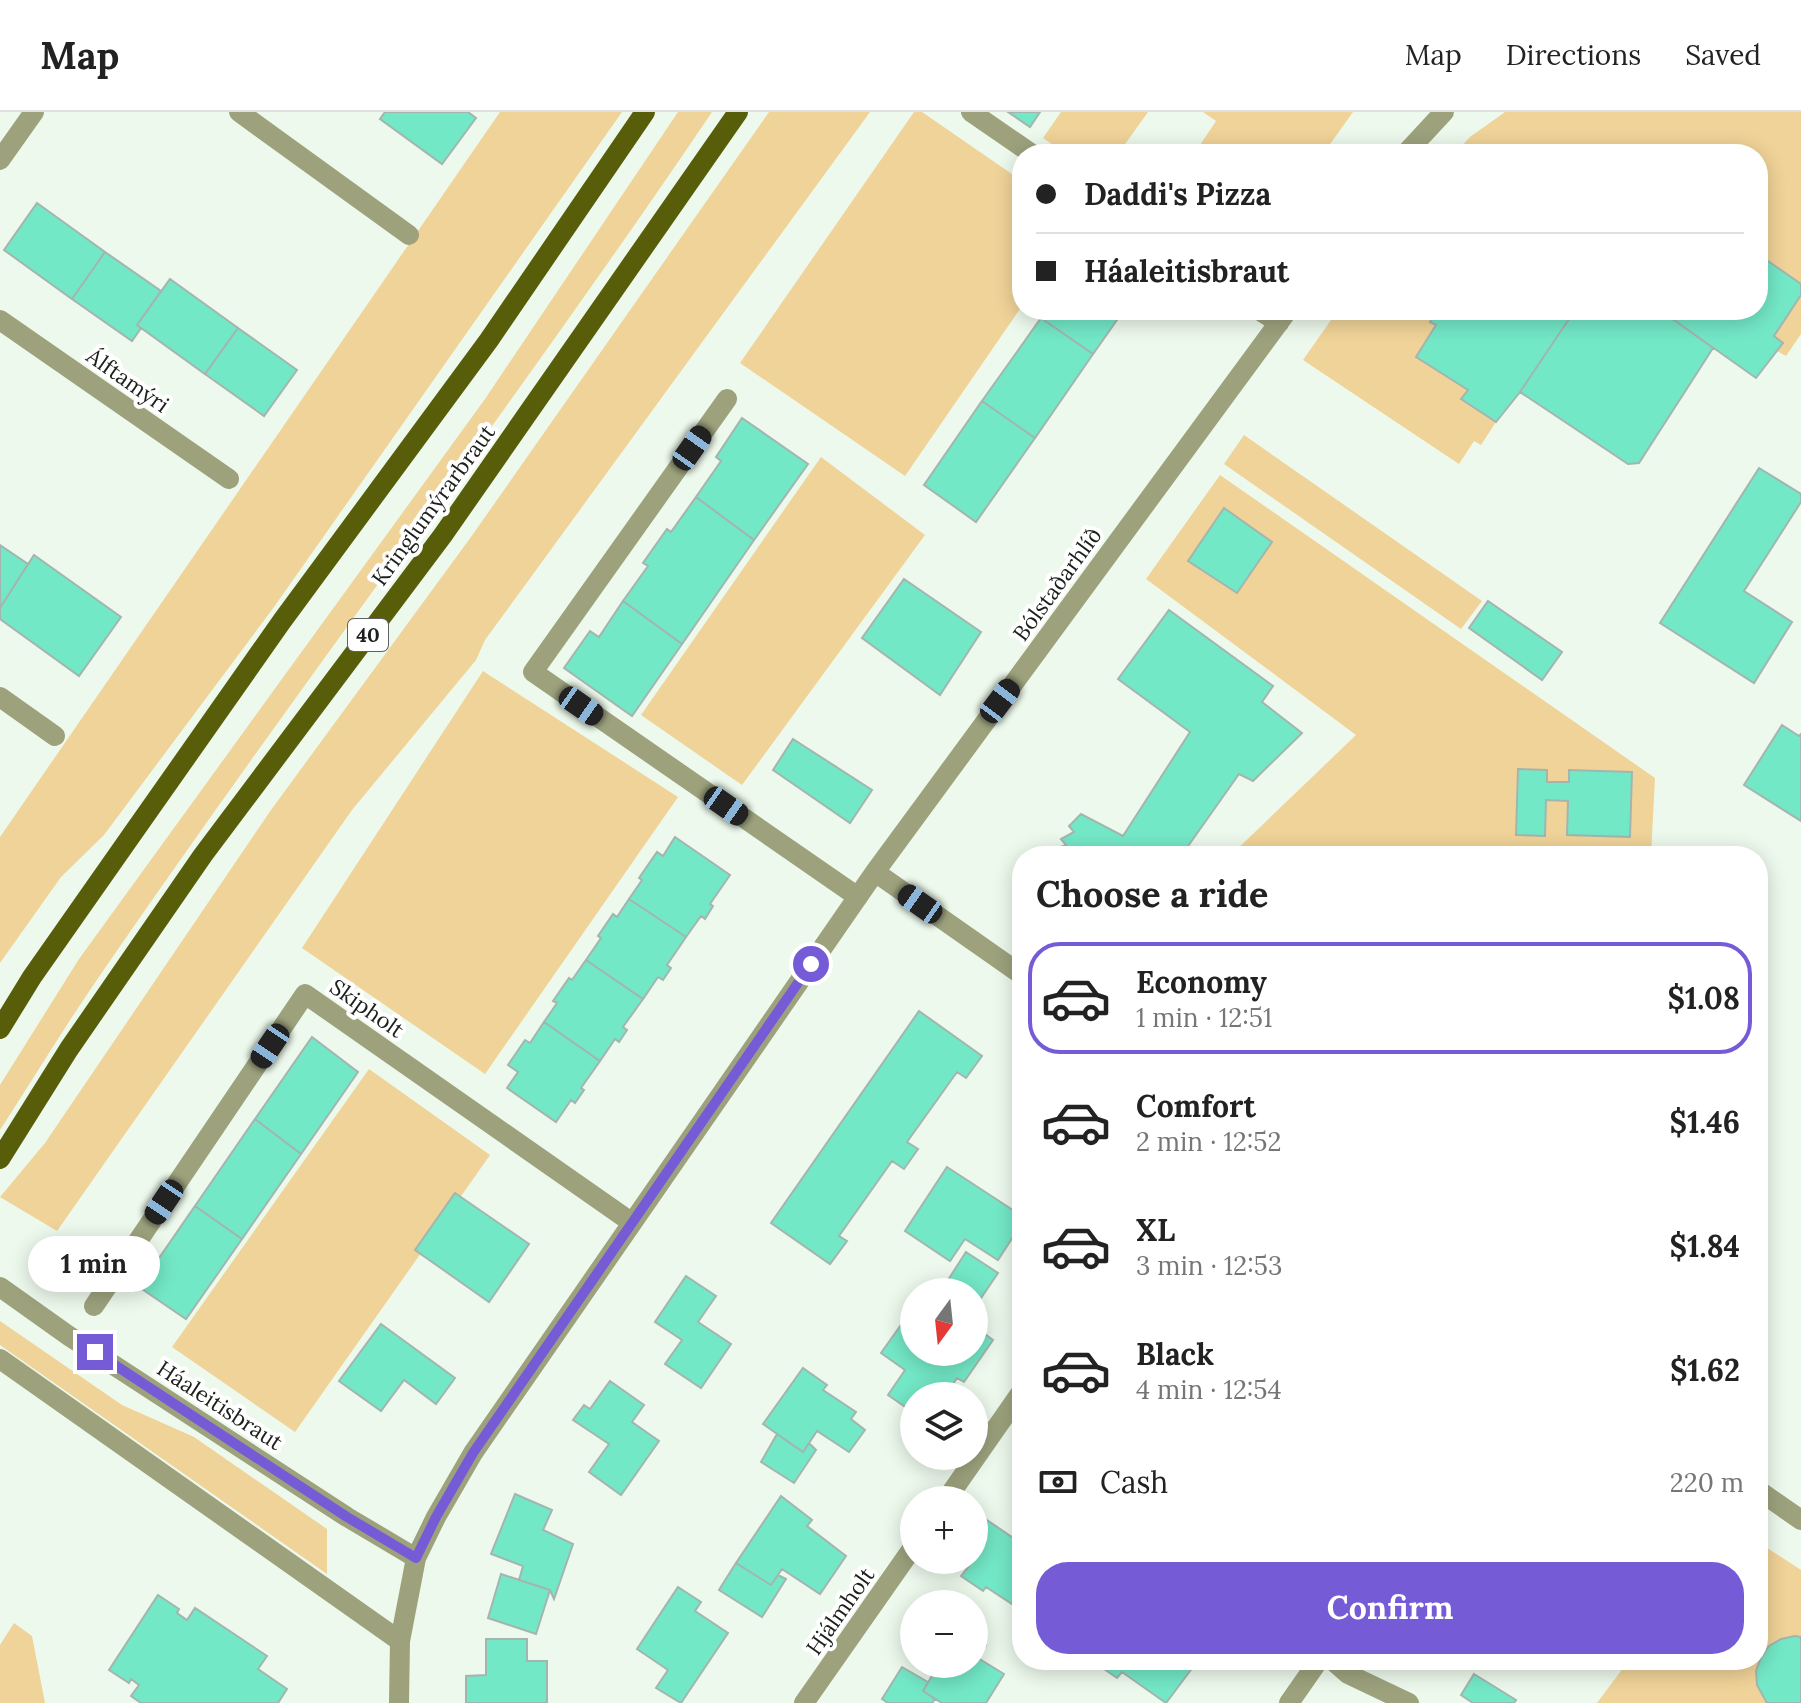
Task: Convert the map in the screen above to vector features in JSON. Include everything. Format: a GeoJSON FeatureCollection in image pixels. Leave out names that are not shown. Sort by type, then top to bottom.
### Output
{"type":"FeatureCollection","features":[{"type":"Feature","properties":{"kind":"main road"},"geometry":{"type":"LineString","coordinates":[[0,1029],[32,977],[282,621],[489,340],[645,112]]}},
{"type":"Feature","properties":{"kind":"main road","name":"Kringlumýrarbraut"},"geometry":{"type":"LineString","coordinates":[[0,1159],[69,1049],[203,855],[443,535],[738,112]]}},
{"type":"Feature","properties":{"kind":"main road"},"geometry":{"type":"LineString","coordinates":[[0,1014],[32,977]]}},
{"type":"Feature","properties":{"kind":"street"},"geometry":{"type":"LineString","coordinates":[[0,160],[34,112]]}},
{"type":"Feature","properties":{"kind":"street"},"geometry":{"type":"LineString","coordinates":[[239,112],[409,235]]}},
{"type":"Feature","properties":{"kind":"street"},"geometry":{"type":"LineString","coordinates":[[971,112],[1017,144]]}},
{"type":"Feature","properties":{"kind":"street"},"geometry":{"type":"LineString","coordinates":[[1414,144],[1444,112]]}},
{"type":"Feature","properties":{"kind":"street","name":"Álftamýri"},"geometry":{"type":"LineString","coordinates":[[0,320],[229,479]]}},
{"type":"Feature","properties":{"kind":"street","name":"Bólstaðarhlíð"},"geometry":{"type":"LineString","coordinates":[[875,872],[1281,320]]}},
{"type":"Feature","properties":{"kind":"street"},"geometry":{"type":"LineString","coordinates":[[727,399],[533,672],[858,897]]}},
{"type":"Feature","properties":{"kind":"street"},"geometry":{"type":"LineString","coordinates":[[0,697],[55,736]]}},
{"type":"Feature","properties":{"kind":"street"},"geometry":{"type":"LineString","coordinates":[[399,1703],[400,1641],[416,1558],[436,1517],[473,1453],[875,872],[1012,968]]}},
{"type":"Feature","properties":{"kind":"street","name":"Skipholt"},"geometry":{"type":"LineString","coordinates":[[94,1306],[305,994],[631,1222]]}},
{"type":"Feature","properties":{"kind":"street","name":"Háaleitisbraut"},"geometry":{"type":"LineString","coordinates":[[0,1287],[69,1336],[347,1517],[416,1558]]}},
{"type":"Feature","properties":{"kind":"street"},"geometry":{"type":"LineString","coordinates":[[0,1359],[400,1641]]}},
{"type":"Feature","properties":{"kind":"street"},"geometry":{"type":"LineString","coordinates":[[956,1486],[1012,1405]]}},
{"type":"Feature","properties":{"kind":"street"},"geometry":{"type":"LineString","coordinates":[[1768,1497],[1801,1520]]}},
{"type":"Feature","properties":{"kind":"street","name":"Hjálmholt"},"geometry":{"type":"LineString","coordinates":[[804,1703],[900,1566]]}},
{"type":"Feature","properties":{"kind":"street"},"geometry":{"type":"LineString","coordinates":[[1289,1703],[1312,1670]]}},
{"type":"Feature","properties":{"kind":"street"},"geometry":{"type":"LineString","coordinates":[[1343,1670],[1409,1703]]}},
{"type":"Feature","properties":{"kind":"shaded area"},"geometry":{"type":"Polygon","coordinates":[[[500,112],[622,112],[274,607],[104,835],[61,877],[0,963],[0,837],[500,112]]]}},
{"type":"Feature","properties":{"kind":"shaded area"},"geometry":{"type":"Polygon","coordinates":[[[678,112],[712,112],[562,328],[180,860],[91,988],[0,1130],[0,1085],[79,959],[485,399],[678,112]]]}},
{"type":"Feature","properties":{"kind":"shaded area"},"geometry":{"type":"Polygon","coordinates":[[[769,112],[870,112],[485,640],[476,660],[352,810],[57,1231],[0,1197],[45,1143],[271,810],[471,537],[769,112]]]}},
{"type":"Feature","properties":{"kind":"shaded area"},"geometry":{"type":"Polygon","coordinates":[[[914,112],[922,112],[1012,174],[1012,320],[905,476],[740,363],[914,112]]]}},
{"type":"Feature","properties":{"kind":"shaded area"},"geometry":{"type":"Polygon","coordinates":[[[1061,112],[1148,112],[1125,144],[1052,144],[1043,138],[1061,112]]]}},
{"type":"Feature","properties":{"kind":"shaded area"},"geometry":{"type":"Polygon","coordinates":[[[1203,112],[1353,112],[1330,144],[1201,144],[1216,121],[1203,112]]]}},
{"type":"Feature","properties":{"kind":"shaded area"},"geometry":{"type":"Polygon","coordinates":[[[1505,112],[1801,112],[1801,284],[1768,261],[1768,144],[1463,144],[1505,112]]]}},
{"type":"Feature","properties":{"kind":"shaded area"},"geometry":{"type":"Polygon","coordinates":[[[1801,295],[1801,334],[1786,356],[1777,351],[1782,343],[1774,336],[1801,295]]]}},
{"type":"Feature","properties":{"kind":"shaded area"},"geometry":{"type":"Polygon","coordinates":[[[1331,320],[1437,320],[1416,357],[1468,390],[1461,400],[1496,422],[1481,445],[1474,441],[1459,464],[1303,360],[1331,320]]]}},
{"type":"Feature","properties":{"kind":"shaded area"},"geometry":{"type":"Polygon","coordinates":[[[1244,435],[1482,601],[1461,629],[1224,464],[1244,435]]]}},
{"type":"Feature","properties":{"kind":"shaded area"},"geometry":{"type":"Polygon","coordinates":[[[821,457],[925,535],[742,785],[641,715],[821,457]]]}},
{"type":"Feature","properties":{"kind":"shaded area"},"geometry":{"type":"Polygon","coordinates":[[[1220,475],[1655,778],[1652,846],[1240,846],[1356,735],[1146,579],[1220,475]]]}},
{"type":"Feature","properties":{"kind":"shaded area"},"geometry":{"type":"Polygon","coordinates":[[[483,671],[678,797],[485,1074],[302,948],[483,671]]]}},
{"type":"Feature","properties":{"kind":"shaded area"},"geometry":{"type":"Polygon","coordinates":[[[369,1069],[490,1155],[295,1432],[172,1347],[369,1069]]]}},
{"type":"Feature","properties":{"kind":"shaded area"},"geometry":{"type":"Polygon","coordinates":[[[0,1321],[122,1405],[194,1437],[327,1529],[327,1574],[0,1345],[0,1321]]]}},
{"type":"Feature","properties":{"kind":"shaded area"},"geometry":{"type":"Polygon","coordinates":[[[1768,1549],[1801,1570],[1801,1703],[1597,1703],[1622,1670],[1768,1670],[1768,1549]]]}},
{"type":"Feature","properties":{"kind":"shaded area"},"geometry":{"type":"Polygon","coordinates":[[[14,1623],[32,1636],[45,1703],[0,1703],[0,1645],[14,1623]]]}},
{"type":"Feature","properties":{"kind":"building"},"geometry":{"type":"Polygon","coordinates":[[[385,112],[468,112],[476,118],[442,164],[380,119],[385,112]]]}},
{"type":"Feature","properties":{"kind":"building"},"geometry":{"type":"Polygon","coordinates":[[[1008,112],[1040,112],[1030,127],[1008,112]]]}},
{"type":"Feature","properties":{"kind":"building"},"geometry":{"type":"Polygon","coordinates":[[[37,203],[105,252],[72,299],[4,250],[37,203]]]}},
{"type":"Feature","properties":{"kind":"building"},"geometry":{"type":"Polygon","coordinates":[[[105,252],[161,291],[137,325],[141,328],[132,341],[72,299],[105,252]]]}},
{"type":"Feature","properties":{"kind":"building"},"geometry":{"type":"Polygon","coordinates":[[[1768,261],[1801,284],[1801,295],[1774,336],[1783,343],[1756,378],[1674,320],[1768,320],[1768,261]]]}},
{"type":"Feature","properties":{"kind":"building"},"geometry":{"type":"Polygon","coordinates":[[[170,279],[238,328],[205,374],[137,325],[170,279]]]}},
{"type":"Feature","properties":{"kind":"building"},"geometry":{"type":"Polygon","coordinates":[[[1040,320],[1093,354],[1035,438],[982,401],[1040,320]]]}},
{"type":"Feature","properties":{"kind":"building"},"geometry":{"type":"Polygon","coordinates":[[[1044,320],[1117,320],[1093,354],[1044,320]]]}},
{"type":"Feature","properties":{"kind":"building"},"geometry":{"type":"Polygon","coordinates":[[[1568,320],[1496,422],[1461,399],[1468,390],[1416,357],[1436,325],[1430,322],[1568,320]]]}},
{"type":"Feature","properties":{"kind":"building"},"geometry":{"type":"Polygon","coordinates":[[[1568,320],[1674,320],[1713,348],[1639,463],[1628,464],[1520,392],[1568,320]]]}},
{"type":"Feature","properties":{"kind":"building"},"geometry":{"type":"Polygon","coordinates":[[[238,328],[297,370],[264,416],[205,374],[238,328]]]}},
{"type":"Feature","properties":{"kind":"building"},"geometry":{"type":"Polygon","coordinates":[[[982,401],[1035,438],[976,522],[924,485],[982,401]]]}},
{"type":"Feature","properties":{"kind":"building"},"geometry":{"type":"Polygon","coordinates":[[[742,418],[808,464],[754,540],[696,497],[721,461],[716,457],[742,418]]]}},
{"type":"Feature","properties":{"kind":"building"},"geometry":{"type":"Polygon","coordinates":[[[1759,468],[1801,494],[1801,502],[1744,591],[1792,622],[1754,683],[1660,623],[1759,468]]]}},
{"type":"Feature","properties":{"kind":"building"},"geometry":{"type":"Polygon","coordinates":[[[696,497],[754,540],[682,644],[623,601],[648,566],[643,563],[667,529],[671,532],[696,497]]]}},
{"type":"Feature","properties":{"kind":"building"},"geometry":{"type":"Polygon","coordinates":[[[1224,508],[1272,542],[1237,593],[1188,561],[1224,508]]]}},
{"type":"Feature","properties":{"kind":"building"},"geometry":{"type":"Polygon","coordinates":[[[0,545],[28,564],[0,608],[0,545]]]}},
{"type":"Feature","properties":{"kind":"building"},"geometry":{"type":"Polygon","coordinates":[[[34,555],[121,617],[79,676],[0,619],[0,608],[34,555]]]}},
{"type":"Feature","properties":{"kind":"building"},"geometry":{"type":"Polygon","coordinates":[[[904,579],[981,632],[940,695],[862,638],[904,579]]]}},
{"type":"Feature","properties":{"kind":"building"},"geometry":{"type":"Polygon","coordinates":[[[623,601],[682,644],[632,716],[564,668],[590,631],[599,637],[623,601]]]}},
{"type":"Feature","properties":{"kind":"building"},"geometry":{"type":"Polygon","coordinates":[[[1488,601],[1562,652],[1542,680],[1469,628],[1488,601]]]}},
{"type":"Feature","properties":{"kind":"building"},"geometry":{"type":"Polygon","coordinates":[[[1169,610],[1273,686],[1262,702],[1302,733],[1253,781],[1239,774],[1188,846],[1063,846],[1066,845],[1061,839],[1074,832],[1069,826],[1081,814],[1123,836],[1190,732],[1118,679],[1169,610]]]}},
{"type":"Feature","properties":{"kind":"building"},"geometry":{"type":"Polygon","coordinates":[[[1782,725],[1799,736],[1801,734],[1801,821],[1744,785],[1782,725]]]}},
{"type":"Feature","properties":{"kind":"building"},"geometry":{"type":"Polygon","coordinates":[[[793,739],[872,790],[850,823],[773,770],[793,739]]]}},
{"type":"Feature","properties":{"kind":"building"},"geometry":{"type":"Polygon","coordinates":[[[1518,769],[1547,770],[1547,782],[1569,782],[1569,770],[1632,772],[1630,837],[1567,835],[1568,801],[1546,800],[1545,836],[1516,835],[1518,769]]]}},
{"type":"Feature","properties":{"kind":"building"},"geometry":{"type":"Polygon","coordinates":[[[675,837],[730,875],[710,904],[713,906],[705,919],[701,916],[686,937],[629,899],[657,852],[663,856],[675,837]]]}},
{"type":"Feature","properties":{"kind":"building"},"geometry":{"type":"Polygon","coordinates":[[[629,899],[686,937],[667,965],[671,968],[663,980],[658,977],[643,999],[586,960],[613,914],[617,917],[629,899]]]}},
{"type":"Feature","properties":{"kind":"building"},"geometry":{"type":"Polygon","coordinates":[[[586,960],[643,999],[623,1027],[627,1030],[619,1042],[615,1039],[600,1061],[544,1022],[557,1003],[553,1001],[586,960]]]}},
{"type":"Feature","properties":{"kind":"building"},"geometry":{"type":"Polygon","coordinates":[[[919,1011],[982,1056],[966,1078],[957,1072],[907,1142],[918,1149],[904,1169],[892,1161],[839,1236],[847,1241],[830,1264],[771,1223],[919,1011]]]}},
{"type":"Feature","properties":{"kind":"building"},"geometry":{"type":"Polygon","coordinates":[[[544,1022],[600,1061],[581,1088],[584,1090],[575,1103],[571,1100],[556,1122],[507,1088],[518,1072],[508,1065],[525,1040],[530,1043],[544,1022]]]}},
{"type":"Feature","properties":{"kind":"building"},"geometry":{"type":"Polygon","coordinates":[[[312,1037],[358,1072],[301,1154],[255,1119],[312,1037]]]}},
{"type":"Feature","properties":{"kind":"building"},"geometry":{"type":"Polygon","coordinates":[[[255,1119],[301,1154],[242,1239],[195,1206],[255,1119]]]}},
{"type":"Feature","properties":{"kind":"building"},"geometry":{"type":"Polygon","coordinates":[[[947,1167],[1012,1209],[1012,1238],[998,1260],[965,1239],[950,1261],[905,1231],[947,1167]]]}},
{"type":"Feature","properties":{"kind":"building"},"geometry":{"type":"Polygon","coordinates":[[[455,1193],[529,1244],[489,1302],[415,1250],[455,1193]]]}},
{"type":"Feature","properties":{"kind":"building"},"geometry":{"type":"Polygon","coordinates":[[[195,1206],[242,1239],[186,1319],[139,1287],[195,1206]]]}},
{"type":"Feature","properties":{"kind":"building"},"geometry":{"type":"Polygon","coordinates":[[[966,1252],[998,1273],[988,1288],[988,1278],[949,1278],[966,1252]]]}},
{"type":"Feature","properties":{"kind":"building"},"geometry":{"type":"Polygon","coordinates":[[[686,1276],[716,1296],[698,1322],[731,1344],[701,1388],[665,1364],[682,1340],[655,1322],[686,1276]]]}},
{"type":"Feature","properties":{"kind":"building"},"geometry":{"type":"Polygon","coordinates":[[[381,1324],[455,1378],[436,1404],[404,1380],[381,1411],[339,1381],[381,1324]]]}},
{"type":"Feature","properties":{"kind":"building"},"geometry":{"type":"Polygon","coordinates":[[[900,1326],[900,1366],[975,1366],[964,1382],[957,1378],[954,1382],[900,1382],[900,1403],[888,1395],[905,1370],[881,1353],[900,1326]]]}},
{"type":"Feature","properties":{"kind":"building"},"geometry":{"type":"Polygon","coordinates":[[[803,1368],[827,1385],[823,1390],[856,1412],[851,1419],[865,1430],[849,1452],[817,1431],[803,1452],[763,1424],[803,1368]]]}},
{"type":"Feature","properties":{"kind":"building"},"geometry":{"type":"Polygon","coordinates":[[[610,1381],[644,1405],[632,1422],[659,1441],[621,1495],[589,1472],[609,1444],[573,1420],[584,1405],[590,1409],[610,1381]]]}},
{"type":"Feature","properties":{"kind":"building"},"geometry":{"type":"Polygon","coordinates":[[[777,1434],[803,1452],[809,1443],[816,1450],[794,1483],[761,1462],[777,1434]]]}},
{"type":"Feature","properties":{"kind":"building"},"geometry":{"type":"Polygon","coordinates":[[[515,1494],[552,1510],[543,1530],[573,1544],[554,1599],[550,1590],[519,1580],[523,1566],[491,1554],[515,1494]]]}},
{"type":"Feature","properties":{"kind":"building"},"geometry":{"type":"Polygon","coordinates":[[[781,1496],[812,1520],[807,1526],[846,1556],[820,1594],[782,1569],[771,1585],[736,1563],[781,1496]]]}},
{"type":"Feature","properties":{"kind":"building"},"geometry":{"type":"Polygon","coordinates":[[[988,1521],[1012,1537],[1012,1604],[986,1587],[982,1590],[961,1576],[988,1574],[988,1521]]]}},
{"type":"Feature","properties":{"kind":"building"},"geometry":{"type":"Polygon","coordinates":[[[736,1563],[771,1585],[778,1575],[786,1579],[762,1617],[719,1590],[736,1563]]]}},
{"type":"Feature","properties":{"kind":"building"},"geometry":{"type":"Polygon","coordinates":[[[501,1574],[550,1590],[536,1634],[488,1618],[501,1574]]]}},
{"type":"Feature","properties":{"kind":"building"},"geometry":{"type":"Polygon","coordinates":[[[678,1587],[701,1602],[695,1611],[728,1633],[681,1703],[656,1688],[668,1670],[637,1649],[678,1587]]]}},
{"type":"Feature","properties":{"kind":"building"},"geometry":{"type":"Polygon","coordinates":[[[158,1595],[179,1609],[177,1613],[187,1620],[195,1608],[267,1656],[258,1669],[287,1689],[278,1703],[141,1703],[131,1696],[139,1685],[131,1679],[129,1683],[109,1670],[158,1595]]]}},
{"type":"Feature","properties":{"kind":"building"},"geometry":{"type":"Polygon","coordinates":[[[1801,1637],[1801,1703],[1767,1703],[1757,1685],[1756,1670],[1768,1670],[1768,1648],[1781,1639],[1801,1637]]]}},
{"type":"Feature","properties":{"kind":"building"},"geometry":{"type":"Polygon","coordinates":[[[486,1639],[527,1639],[527,1661],[547,1661],[547,1703],[466,1703],[466,1676],[486,1675],[486,1639]]]}},
{"type":"Feature","properties":{"kind":"building"},"geometry":{"type":"Polygon","coordinates":[[[988,1664],[1004,1674],[986,1703],[942,1703],[923,1691],[931,1678],[988,1678],[988,1664]]]}},
{"type":"Feature","properties":{"kind":"building"},"geometry":{"type":"Polygon","coordinates":[[[900,1670],[900,1678],[921,1678],[928,1682],[923,1691],[935,1699],[932,1703],[888,1703],[882,1699],[900,1670]]]}},
{"type":"Feature","properties":{"kind":"building"},"geometry":{"type":"Polygon","coordinates":[[[1105,1670],[1191,1670],[1166,1703],[1122,1672],[1117,1678],[1105,1670]]]}},
{"type":"Feature","properties":{"kind":"building"},"geometry":{"type":"Polygon","coordinates":[[[1474,1674],[1516,1700],[1514,1703],[1473,1703],[1461,1695],[1474,1674]]]}},
{"type":"Feature","properties":{"kind":"route"},"geometry":{"type":"LineString","coordinates":[[95,1352],[347,1517],[416,1558],[473,1453],[811,964]]}}]}
